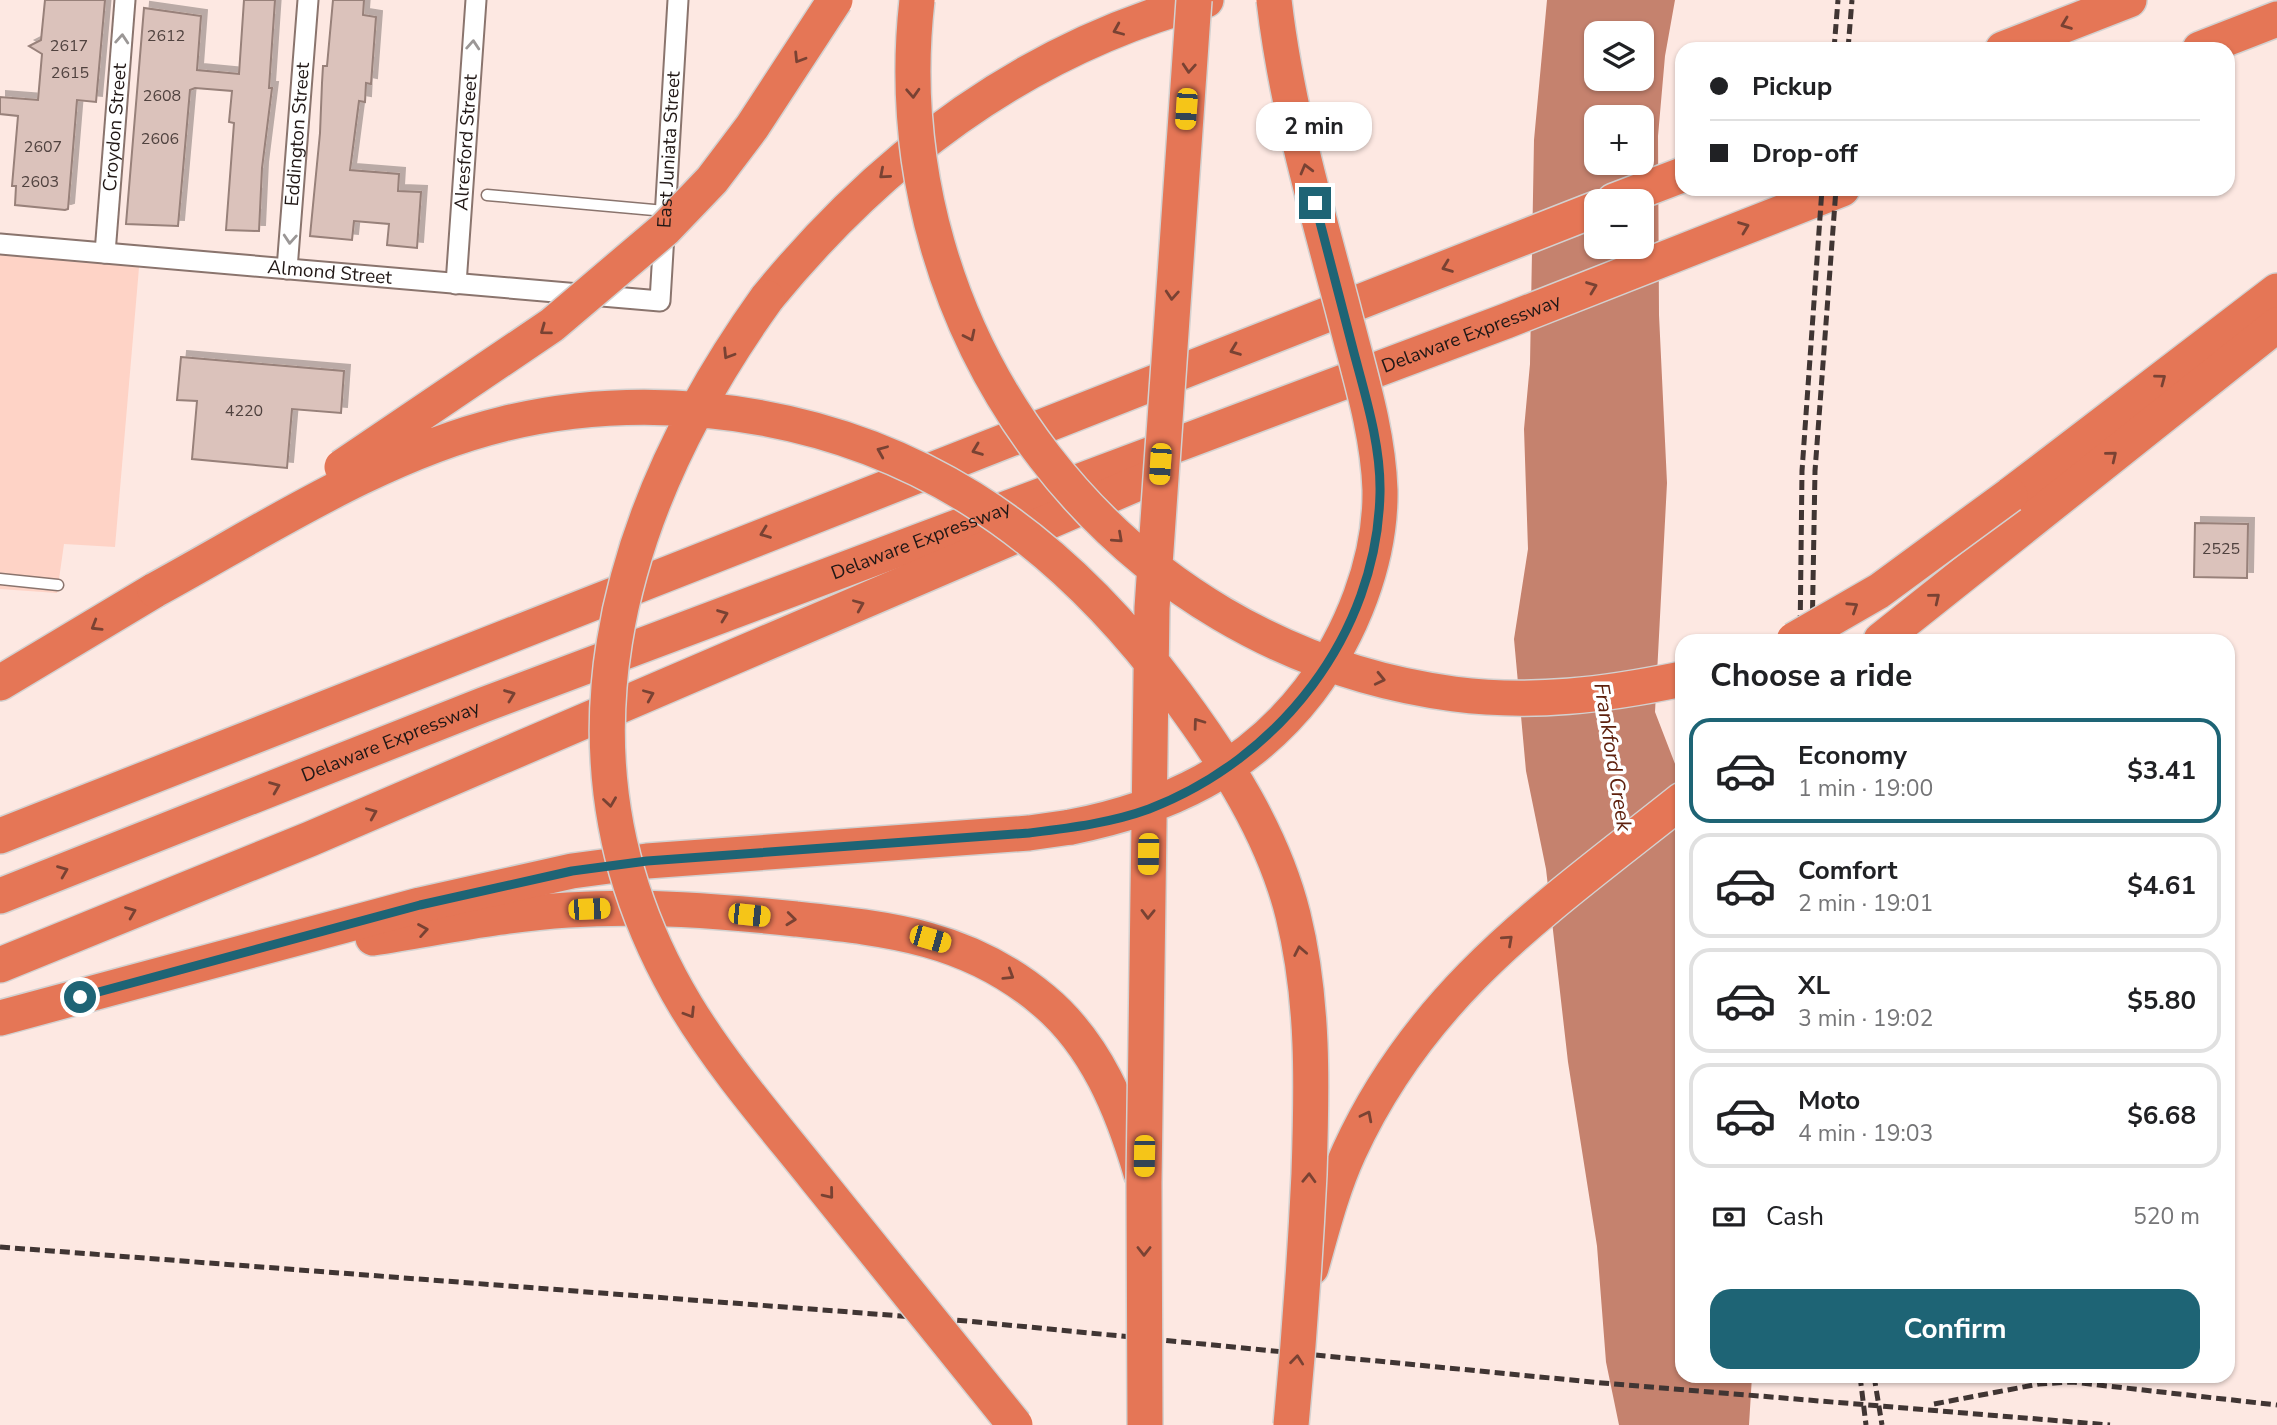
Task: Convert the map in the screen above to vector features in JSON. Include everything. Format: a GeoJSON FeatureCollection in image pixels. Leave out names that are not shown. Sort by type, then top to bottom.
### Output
{"type":"FeatureCollection","features":[{"type":"Feature","properties":{"kind":"highway"},"geometry":{"type":"LineString","coordinates":[[0,683],[155,590],[490,369],[607,281],[665,229],[712,180],[791,71],[835,0]]}},
{"type":"Feature","properties":{"kind":"highway"},"geometry":{"type":"LineString","coordinates":[[916,0],[912,78],[921,180],[930,228],[962,319],[985,367],[1041,454],[1098,519],[1142,559],[1203,602],[1271,639],[1363,675],[1407,686],[1454,694],[1554,699],[1598,695],[1675,680]]}},
{"type":"Feature","properties":{"kind":"highway"},"geometry":{"type":"LineString","coordinates":[[1145,1425],[1144,1183],[1152,608],[1194,0]]}},
{"type":"Feature","properties":{"kind":"highway"},"geometry":{"type":"LineString","coordinates":[[1015,1425],[710,1044],[663,963],[626,872],[613,823],[607,781],[608,687],[615,634],[650,513],[686,428],[720,368],[767,298],[847,207],[930,135],[1026,73],[1123,27],[1206,0]]}},
{"type":"Feature","properties":{"kind":"highway"},"geometry":{"type":"LineString","coordinates":[[0,1018],[187,970],[420,905],[572,871],[647,861],[1029,833],[1072,827],[1147,810],[1177,797],[1208,780],[1268,735],[1294,710],[1339,645],[1368,572],[1377,533],[1380,492],[1377,451],[1368,406],[1302,153],[1288,91],[1274,0]]}},
{"type":"Feature","properties":{"kind":"highway"},"geometry":{"type":"LineString","coordinates":[[2021,42],[2129,0]]}},
{"type":"Feature","properties":{"kind":"highway"},"geometry":{"type":"LineString","coordinates":[[2218,42],[2277,19]]}},
{"type":"Feature","properties":{"kind":"highway"},"geometry":{"type":"LineString","coordinates":[[1645,189],[1675,177]]}},
{"type":"Feature","properties":{"kind":"highway","name":"Delaware Expressway"},"geometry":{"type":"LineString","coordinates":[[0,896],[483,705],[1506,321],[1824,196]]}},
{"type":"Feature","properties":{"kind":"highway"},"geometry":{"type":"LineString","coordinates":[[0,836],[668,571],[1584,214]]}},
{"type":"Feature","properties":{"kind":"highway"},"geometry":{"type":"LineString","coordinates":[[1806,634],[1838,618],[1928,557],[2277,291]]}},
{"type":"Feature","properties":{"kind":"highway"},"geometry":{"type":"LineString","coordinates":[[0,965],[310,839],[980,554],[1506,321]]}},
{"type":"Feature","properties":{"kind":"highway"},"geometry":{"type":"LineString","coordinates":[[1889,634],[2277,325]]}},
{"type":"Feature","properties":{"kind":"highway"},"geometry":{"type":"LineString","coordinates":[[155,590],[400,459],[452,438],[507,423],[619,407],[678,408],[744,414],[802,425],[859,441],[914,465],[970,495],[1020,530],[1066,568],[1114,617],[1203,731],[1242,793],[1272,854],[1292,912],[1304,974],[1311,1035],[1312,1096],[1304,1295],[1291,1425]]}},
{"type":"Feature","properties":{"kind":"highway"},"geometry":{"type":"LineString","coordinates":[[1304,1295],[1330,1201],[1349,1153],[1401,1058],[1473,971],[1524,926],[1675,806]]}},
{"type":"Feature","properties":{"kind":"highway"},"geometry":{"type":"LineString","coordinates":[[187,970],[506,916],[581,909],[699,909],[913,934],[970,954],[1013,977],[1061,1017],[1089,1052],[1125,1118],[1144,1183]]}},
{"type":"Feature","properties":{"kind":"street","name":"Croydon Street"},"geometry":{"type":"LineString","coordinates":[[105,253],[125,0]]}},
{"type":"Feature","properties":{"kind":"street","name":"Eddington Street"},"geometry":{"type":"LineString","coordinates":[[287,269],[308,0]]}},
{"type":"Feature","properties":{"kind":"street","name":"Alresford Street"},"geometry":{"type":"LineString","coordinates":[[456,284],[476,0]]}},
{"type":"Feature","properties":{"kind":"street","name":"East Juniata Street"},"geometry":{"type":"LineString","coordinates":[[660,301],[678,0]]}},
{"type":"Feature","properties":{"kind":"street","name":"Almond Street"},"geometry":{"type":"LineString","coordinates":[[0,244],[660,301]]}},
{"type":"Feature","properties":{"kind":"lane"},"geometry":{"type":"LineString","coordinates":[[487,195],[666,211]]}},
{"type":"Feature","properties":{"kind":"lane"},"geometry":{"type":"LineString","coordinates":[[0,579],[58,585]]}},
{"type":"Feature","properties":{"kind":"shaded area"},"geometry":{"type":"Polygon","coordinates":[[[0,244],[140,256],[115,547],[64,544],[57,593],[0,589],[0,244]]]}},
{"type":"Feature","properties":{"kind":"water","name":"Frankford Creek"},"geometry":{"type":"Polygon","coordinates":[[[1547,0],[1675,0],[1665,56],[1658,136],[1659,315],[1667,483],[1655,712],[1675,764],[1675,1383],[1752,1383],[1749,1425],[1619,1425],[1606,1362],[1597,1246],[1568,1062],[1546,869],[1526,771],[1514,639],[1528,549],[1524,429],[1530,364],[1534,140],[1547,0]]]}},
{"type":"Feature","properties":{"kind":"building"},"geometry":{"type":"Polygon","coordinates":[[[45,0],[105,0],[96,102],[77,100],[68,209],[65,210],[15,205],[16,186],[12,186],[18,116],[0,114],[0,97],[38,100],[42,54],[29,46],[41,40],[45,0]]]}},
{"type":"Feature","properties":{"kind":"building"},"geometry":{"type":"Polygon","coordinates":[[[244,0],[275,0],[269,88],[272,88],[262,168],[259,231],[226,230],[234,123],[229,122],[232,91],[195,88],[190,90],[178,226],[126,224],[144,8],[201,16],[197,70],[239,74],[244,0]]]}},
{"type":"Feature","properties":{"kind":"building"},"geometry":{"type":"Polygon","coordinates":[[[333,0],[364,0],[363,15],[376,17],[371,84],[366,83],[365,102],[359,101],[350,170],[399,174],[398,191],[421,192],[417,248],[387,245],[389,224],[354,221],[352,240],[310,236],[320,133],[323,66],[327,66],[333,0]]]}},
{"type":"Feature","properties":{"kind":"building"},"geometry":{"type":"Polygon","coordinates":[[[181,357],[344,371],[341,413],[292,409],[287,468],[192,459],[197,401],[177,400],[181,357]]]}},
{"type":"Feature","properties":{"kind":"building"},"geometry":{"type":"Polygon","coordinates":[[[2195,523],[2248,524],[2247,578],[2194,577],[2195,523]]]}},
{"type":"Feature","properties":{"kind":"railway"},"geometry":{"type":"LineString","coordinates":[[1835,42],[1838,0]]}},
{"type":"Feature","properties":{"kind":"railway"},"geometry":{"type":"LineString","coordinates":[[1849,42],[1852,0]]}},
{"type":"Feature","properties":{"kind":"railway"},"geometry":{"type":"LineString","coordinates":[[1800,634],[1802,471],[1822,196]]}},
{"type":"Feature","properties":{"kind":"railway"},"geometry":{"type":"LineString","coordinates":[[1812,634],[1815,471],[1835,196]]}},
{"type":"Feature","properties":{"kind":"railway"},"geometry":{"type":"LineString","coordinates":[[0,1247],[967,1321],[1602,1383],[2110,1425]]}},
{"type":"Feature","properties":{"kind":"railway"},"geometry":{"type":"LineString","coordinates":[[1861,1383],[1866,1425]]}},
{"type":"Feature","properties":{"kind":"railway"},"geometry":{"type":"LineString","coordinates":[[1875,1383],[1882,1425]]}},
{"type":"Feature","properties":{"kind":"railway"},"geometry":{"type":"LineString","coordinates":[[1934,1404],[2056,1383]]}},
{"type":"Feature","properties":{"kind":"railway"},"geometry":{"type":"LineString","coordinates":[[2081,1383],[2277,1405]]}},
{"type":"Feature","properties":{"kind":"route"},"geometry":{"type":"LineString","coordinates":[[80,997],[420,905],[495,886],[572,871],[647,861],[1029,833],[1072,827],[1147,810],[1208,780],[1268,735],[1294,710],[1318,678],[1339,645],[1355,610],[1377,533],[1380,492],[1377,451],[1368,406],[1315,203]]}}]}
